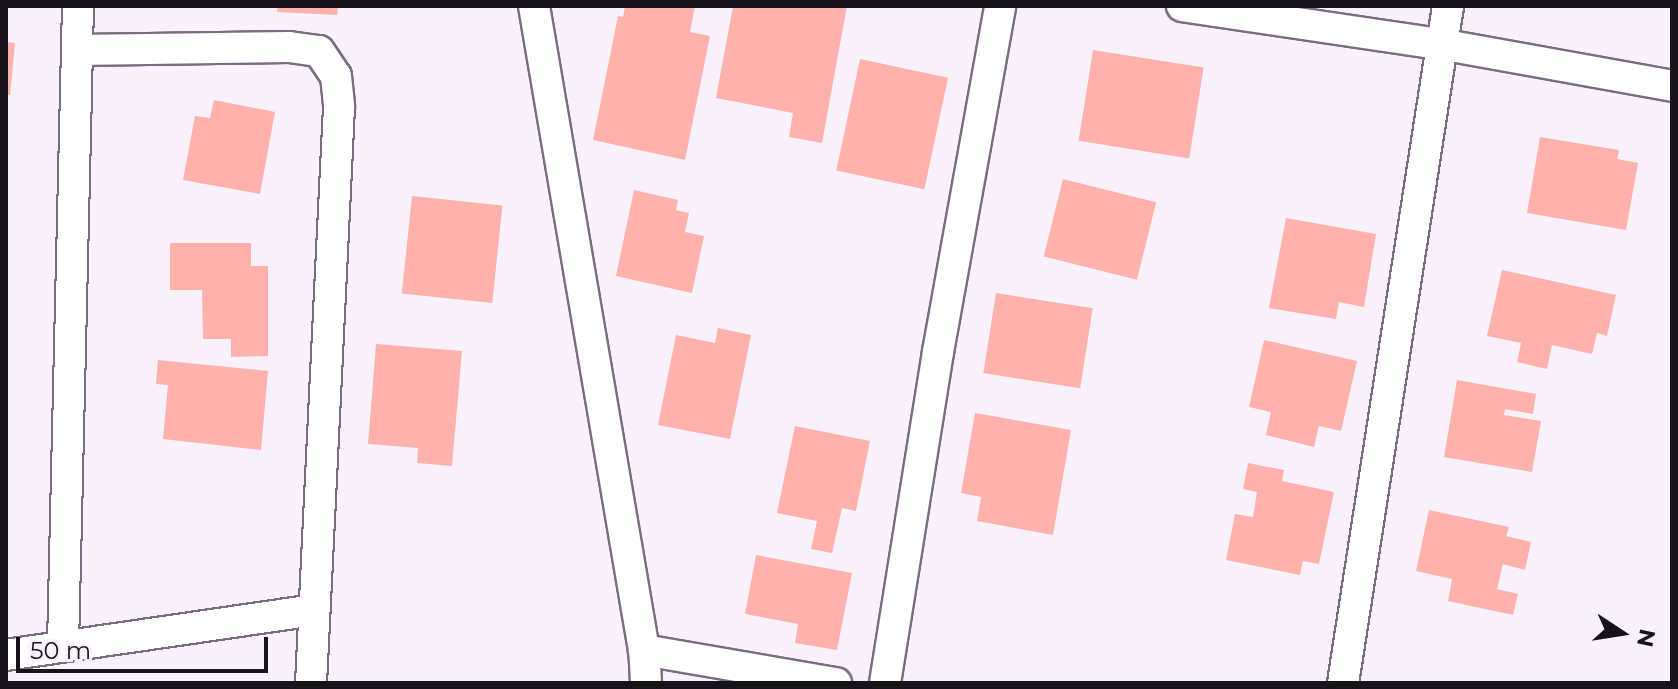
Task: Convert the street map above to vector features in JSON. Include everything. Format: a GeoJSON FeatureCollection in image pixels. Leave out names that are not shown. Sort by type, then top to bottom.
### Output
{"type":"FeatureCollection","features":[{"type":"Feature","properties":{"kind":"street"},"geometry":{"type":"LineString","coordinates":[[63,646],[78,6]]}},
{"type":"Feature","properties":{"kind":"street"},"geometry":{"type":"LineString","coordinates":[[534,6],[644,650],[646,683]]}},
{"type":"Feature","properties":{"kind":"street"},"geometry":{"type":"LineString","coordinates":[[885,683],[938,352],[1000,6]]}},
{"type":"Feature","properties":{"kind":"street"},"geometry":{"type":"LineString","coordinates":[[1182,6],[1445,45],[1672,86]]}},
{"type":"Feature","properties":{"kind":"street"},"geometry":{"type":"LineString","coordinates":[[1343,683],[1445,45],[1448,6]]}},
{"type":"Feature","properties":{"kind":"street"},"geometry":{"type":"LineString","coordinates":[[77,50],[289,47],[319,51],[336,76],[339,107],[311,683]]}},
{"type":"Feature","properties":{"kind":"street"},"geometry":{"type":"LineString","coordinates":[[6,655],[314,610]]}},
{"type":"Feature","properties":{"kind":"street"},"geometry":{"type":"LineString","coordinates":[[644,650],[836,683]]}},
{"type":"Feature","properties":{"kind":"building"},"geometry":{"type":"Polygon","coordinates":[[[278,6],[338,6],[337,15],[277,12],[278,6]]]}},
{"type":"Feature","properties":{"kind":"building"},"geometry":{"type":"Polygon","coordinates":[[[625,6],[695,6],[690,32],[710,36],[685,160],[593,140],[618,16],[623,17],[625,6]]]}},
{"type":"Feature","properties":{"kind":"building"},"geometry":{"type":"Polygon","coordinates":[[[733,6],[847,6],[822,143],[789,137],[793,113],[716,98],[733,6]]]}},
{"type":"Feature","properties":{"kind":"building"},"geometry":{"type":"Polygon","coordinates":[[[6,42],[15,43],[10,95],[6,95],[6,42]]]}},
{"type":"Feature","properties":{"kind":"building"},"geometry":{"type":"Polygon","coordinates":[[[1093,50],[1204,68],[1189,158],[1079,141],[1093,50]]]}},
{"type":"Feature","properties":{"kind":"building"},"geometry":{"type":"Polygon","coordinates":[[[860,59],[948,78],[924,189],[836,171],[860,59]]]}},
{"type":"Feature","properties":{"kind":"building"},"geometry":{"type":"Polygon","coordinates":[[[214,100],[275,112],[260,194],[183,180],[195,116],[210,118],[214,100]]]}},
{"type":"Feature","properties":{"kind":"building"},"geometry":{"type":"Polygon","coordinates":[[[1540,137],[1619,150],[1617,159],[1638,163],[1626,230],[1527,213],[1540,137]]]}},
{"type":"Feature","properties":{"kind":"building"},"geometry":{"type":"Polygon","coordinates":[[[1063,179],[1156,202],[1137,280],[1044,257],[1063,179]]]}},
{"type":"Feature","properties":{"kind":"building"},"geometry":{"type":"Polygon","coordinates":[[[634,190],[678,200],[676,210],[689,213],[685,232],[704,236],[692,293],[616,276],[634,190]]]}},
{"type":"Feature","properties":{"kind":"building"},"geometry":{"type":"Polygon","coordinates":[[[412,196],[503,206],[492,303],[402,293],[412,196]]]}},
{"type":"Feature","properties":{"kind":"building"},"geometry":{"type":"Polygon","coordinates":[[[1286,218],[1376,234],[1364,307],[1339,302],[1336,319],[1269,308],[1286,218]]]}},
{"type":"Feature","properties":{"kind":"building"},"geometry":{"type":"Polygon","coordinates":[[[170,243],[251,243],[251,266],[268,266],[268,356],[231,357],[231,339],[203,339],[202,290],[170,290],[170,243]]]}},
{"type":"Feature","properties":{"kind":"building"},"geometry":{"type":"Polygon","coordinates":[[[1502,270],[1616,295],[1607,336],[1597,333],[1592,354],[1552,345],[1547,369],[1517,362],[1521,343],[1487,336],[1502,270]]]}},
{"type":"Feature","properties":{"kind":"building"},"geometry":{"type":"Polygon","coordinates":[[[996,293],[1093,308],[1080,388],[983,373],[996,293]]]}},
{"type":"Feature","properties":{"kind":"building"},"geometry":{"type":"Polygon","coordinates":[[[718,328],[751,335],[730,439],[658,425],[676,335],[715,343],[718,328]]]}},
{"type":"Feature","properties":{"kind":"building"},"geometry":{"type":"Polygon","coordinates":[[[1264,340],[1357,361],[1341,431],[1319,426],[1314,447],[1266,435],[1271,412],[1249,407],[1264,340]]]}},
{"type":"Feature","properties":{"kind":"building"},"geometry":{"type":"Polygon","coordinates":[[[376,344],[462,351],[452,466],[417,463],[418,448],[368,444],[376,344]]]}},
{"type":"Feature","properties":{"kind":"building"},"geometry":{"type":"Polygon","coordinates":[[[158,360],[268,371],[261,450],[163,439],[168,385],[156,384],[158,360]]]}},
{"type":"Feature","properties":{"kind":"building"},"geometry":{"type":"Polygon","coordinates":[[[1457,380],[1536,394],[1533,414],[1505,409],[1504,415],[1541,421],[1532,472],[1444,457],[1457,380]]]}},
{"type":"Feature","properties":{"kind":"building"},"geometry":{"type":"Polygon","coordinates":[[[975,413],[1071,430],[1053,535],[977,521],[981,497],[961,493],[975,413]]]}},
{"type":"Feature","properties":{"kind":"building"},"geometry":{"type":"Polygon","coordinates":[[[795,426],[870,441],[856,511],[842,508],[832,553],[811,549],[817,521],[777,513],[795,426]]]}},
{"type":"Feature","properties":{"kind":"building"},"geometry":{"type":"Polygon","coordinates":[[[1248,463],[1284,470],[1282,481],[1334,492],[1319,564],[1303,561],[1300,575],[1226,560],[1235,514],[1253,517],[1257,492],[1243,489],[1248,463]]]}},
{"type":"Feature","properties":{"kind":"building"},"geometry":{"type":"Polygon","coordinates":[[[1429,510],[1509,527],[1506,536],[1531,542],[1525,570],[1503,564],[1497,589],[1518,594],[1513,615],[1448,601],[1452,579],[1416,571],[1429,510]]]}},
{"type":"Feature","properties":{"kind":"building"},"geometry":{"type":"Polygon","coordinates":[[[756,555],[852,573],[837,650],[795,643],[798,624],[745,614],[756,555]]]}}]}
